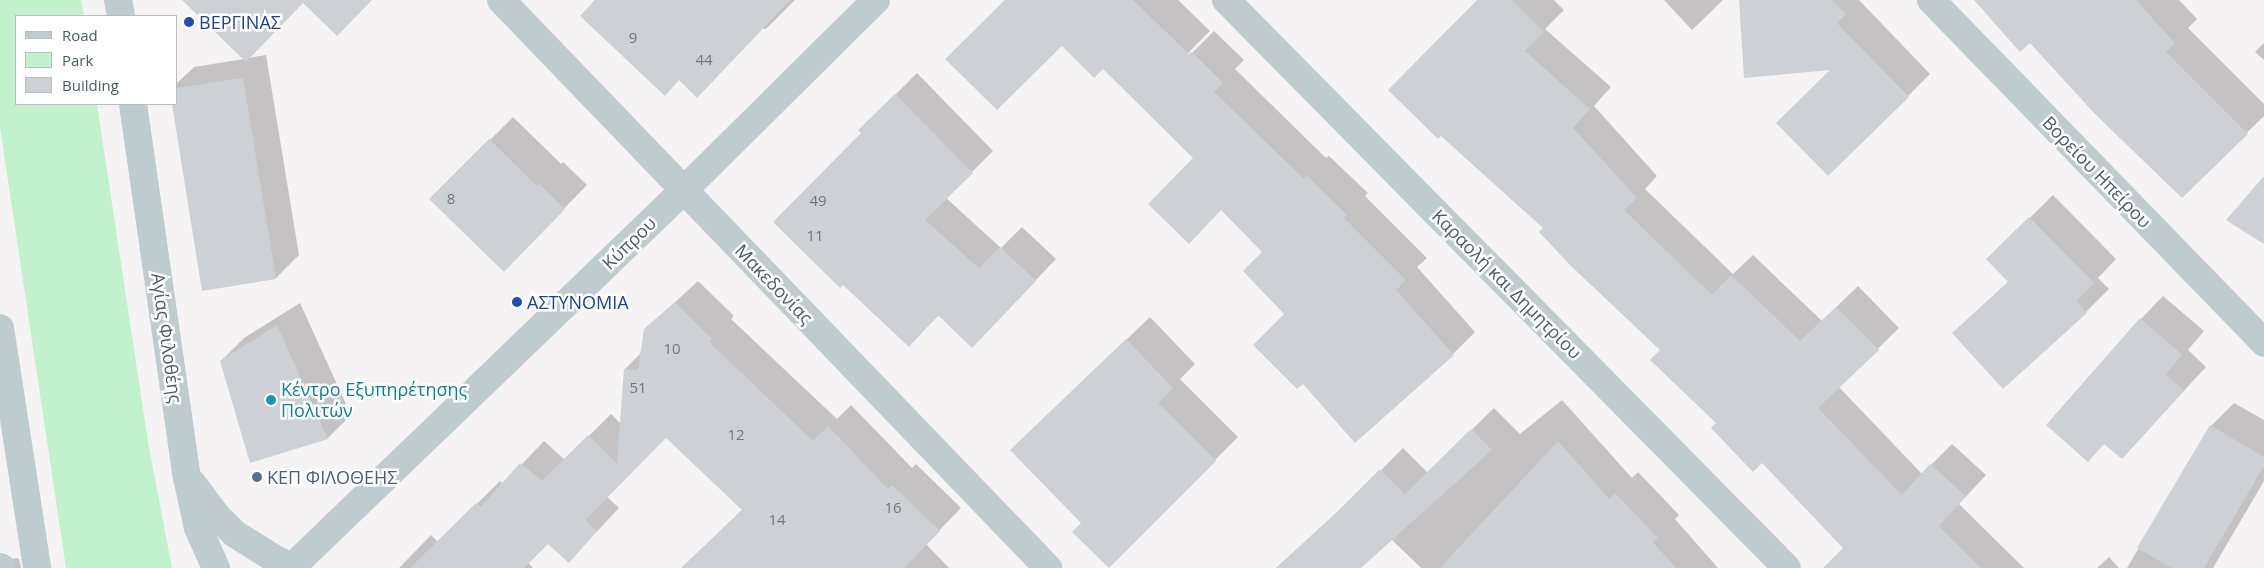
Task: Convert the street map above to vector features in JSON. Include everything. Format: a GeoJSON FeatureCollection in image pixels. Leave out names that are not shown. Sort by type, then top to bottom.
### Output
{"type":"FeatureCollection","features":[{"type":"Feature","properties":{"kind":"street"},"geometry":{"type":"LineString","coordinates":[[118,0],[121,15]]}},
{"type":"Feature","properties":{"kind":"street","name":"Μακεδονίας"},"geometry":{"type":"LineString","coordinates":[[501,0],[1048,568]]}},
{"type":"Feature","properties":{"kind":"street","name":"Κύπρου"},"geometry":{"type":"LineString","coordinates":[[187,477],[216,514],[236,534],[275,560],[292,567],[684,190],[876,0]]}},
{"type":"Feature","properties":{"kind":"street","name":"Καραολή και Δημητρίου"},"geometry":{"type":"LineString","coordinates":[[1226,0],[1787,568]]}},
{"type":"Feature","properties":{"kind":"street","name":"Βορείου Ηπείρου"},"geometry":{"type":"LineString","coordinates":[[1931,0],[2264,343]]}},
{"type":"Feature","properties":{"kind":"street","name":"Αγίας Φιλοθέης"},"geometry":{"type":"LineString","coordinates":[[133,105],[187,477],[198,528],[216,568]]}},
{"type":"Feature","properties":{"kind":"street"},"geometry":{"type":"LineString","coordinates":[[0,328],[37,568]]}},
{"type":"Feature","properties":{"kind":"green space"},"geometry":{"type":"Polygon","coordinates":[[[0,0],[81,0],[84,15],[15,15],[15,105],[97,105],[148,442],[172,568],[66,568],[0,127],[0,0]]]}},
{"type":"Feature","properties":{"kind":"building"},"geometry":{"type":"Polygon","coordinates":[[[182,0],[372,0],[337,36],[303,3],[246,62],[182,0]]]}},
{"type":"Feature","properties":{"kind":"building"},"geometry":{"type":"Polygon","coordinates":[[[595,0],[790,0],[697,98],[679,80],[665,96],[580,16],[595,0]]]}},
{"type":"Feature","properties":{"kind":"building"},"geometry":{"type":"Polygon","coordinates":[[[1005,0],[1133,0],[1189,54],[1192,52],[1223,83],[1214,92],[1304,179],[1307,176],[1347,215],[1344,218],[1406,280],[1396,290],[1454,355],[1355,443],[1303,384],[1297,389],[1253,345],[1284,314],[1243,271],[1262,252],[1221,210],[1189,244],[1148,204],[1193,158],[1103,69],[1094,78],[1062,46],[997,110],[945,59],[1005,0]]]}},
{"type":"Feature","properties":{"kind":"building"},"geometry":{"type":"Polygon","coordinates":[[[1477,0],[1512,0],[1544,32],[1525,51],[1590,109],[1573,128],[1637,198],[1624,210],[1712,295],[1731,275],[1800,341],[1836,307],[1879,350],[1818,408],[1902,495],[1930,464],[1966,496],[1939,526],[1981,568],[1823,568],[1843,548],[1762,463],[1753,472],[1711,428],[1716,423],[1650,360],[1660,350],[1571,266],[1539,232],[1543,228],[1441,136],[1438,139],[1388,90],[1477,0]]]}},
{"type":"Feature","properties":{"kind":"building"},"geometry":{"type":"Polygon","coordinates":[[[1739,0],[1832,0],[1846,14],[1837,23],[1909,97],[1828,176],[1776,123],[1830,70],[1744,78],[1739,0]]]}},
{"type":"Feature","properties":{"kind":"building"},"geometry":{"type":"Polygon","coordinates":[[[1974,0],[2136,0],[2175,43],[2166,52],[2248,134],[2182,198],[2096,115],[2030,43],[2020,52],[1974,0]]]}},
{"type":"Feature","properties":{"kind":"building"},"geometry":{"type":"Polygon","coordinates":[[[243,78],[276,279],[202,291],[172,105],[178,105],[178,88],[243,78]]]}},
{"type":"Feature","properties":{"kind":"building"},"geometry":{"type":"Polygon","coordinates":[[[895,94],[973,173],[925,220],[979,268],[1000,247],[1036,281],[972,348],[938,315],[909,347],[843,285],[840,288],[773,222],[861,133],[858,130],[895,94]]]}},
{"type":"Feature","properties":{"kind":"building"},"geometry":{"type":"Polygon","coordinates":[[[489,139],[537,186],[539,184],[565,209],[504,272],[429,199],[489,139]]]}},
{"type":"Feature","properties":{"kind":"building"},"geometry":{"type":"Polygon","coordinates":[[[2264,176],[2264,244],[2226,220],[2264,176]]]}},
{"type":"Feature","properties":{"kind":"building"},"geometry":{"type":"Polygon","coordinates":[[[2029,217],[2094,283],[2076,301],[2087,313],[2003,389],[1952,333],[2008,282],[1986,259],[2029,217]]]}},
{"type":"Feature","properties":{"kind":"building"},"geometry":{"type":"Polygon","coordinates":[[[675,302],[712,339],[709,342],[813,441],[828,426],[888,489],[892,485],[940,531],[904,568],[681,568],[742,510],[666,438],[585,520],[597,531],[569,563],[548,544],[524,568],[410,568],[476,503],[481,507],[520,463],[542,481],[588,435],[617,464],[624,369],[638,370],[644,329],[675,302]]]}},
{"type":"Feature","properties":{"kind":"building"},"geometry":{"type":"Polygon","coordinates":[[[2140,318],[2182,355],[2166,374],[2184,391],[2122,459],[2104,444],[2088,462],[2046,425],[2140,318]]]}},
{"type":"Feature","properties":{"kind":"building","name":"Κέντρο Εξυπηρέτησης Πολιτών"},"geometry":{"type":"Polygon","coordinates":[[[277,325],[328,439],[250,463],[220,361],[277,325]]]}},
{"type":"Feature","properties":{"kind":"building"},"geometry":{"type":"Polygon","coordinates":[[[1126,339],[1173,388],[1158,403],[1216,461],[1109,568],[1072,532],[1081,523],[1010,450],[1126,339]]]}},
{"type":"Feature","properties":{"kind":"building"},"geometry":{"type":"Polygon","coordinates":[[[2210,425],[2264,457],[2264,466],[2204,568],[2172,568],[2137,548],[2210,425]]]}},
{"type":"Feature","properties":{"kind":"building"},"geometry":{"type":"Polygon","coordinates":[[[1471,429],[1492,450],[1361,568],[1276,568],[1380,469],[1405,494],[1471,429]]]}},
{"type":"Feature","properties":{"kind":"building"},"geometry":{"type":"Polygon","coordinates":[[[1558,441],[1609,499],[1615,493],[1658,538],[1653,542],[1676,568],[1440,568],[1558,441]]]}},
{"type":"Feature","properties":{"kind":"place","name":"ΒΕΡΓΙΝΑΣ"},"geometry":{"type":"Point","coordinates":[189,22]}},
{"type":"Feature","properties":{"kind":"place","name":"ΑΣΤΥΝΟΜΙΑ"},"geometry":{"type":"Point","coordinates":[517,302]}},
{"type":"Feature","properties":{"kind":"place","name":"Κέντρο Εξυπηρέτησης Πολιτών"},"geometry":{"type":"Point","coordinates":[271,400]}},
{"type":"Feature","properties":{"kind":"place","name":"ΚΕΠ ΦΙΛΟΘΕΗΣ"},"geometry":{"type":"Point","coordinates":[257,477]}}]}
